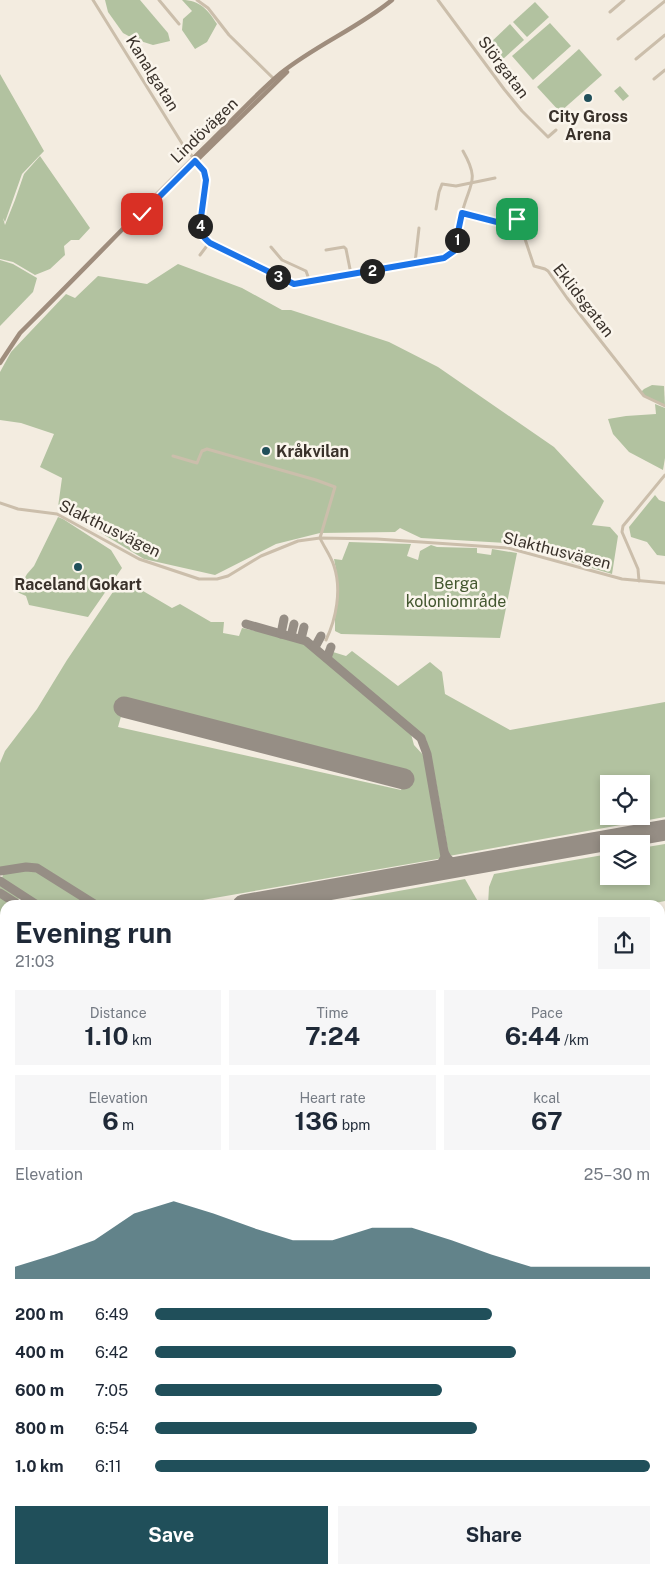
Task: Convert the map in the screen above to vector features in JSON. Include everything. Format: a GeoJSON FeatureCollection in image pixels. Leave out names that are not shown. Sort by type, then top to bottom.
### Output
{"type":"FeatureCollection","features":[{"type":"Feature","properties":{"kind":"main road","name":"Lindövägen"},"geometry":{"type":"LineString","coordinates":[[376,13],[392,0]]}},
{"type":"Feature","properties":{"kind":"main road","name":"Lindövägen"},"geometry":{"type":"LineString","coordinates":[[0,363],[20,333],[275,80],[298,61],[398,0]]}},
{"type":"Feature","properties":{"kind":"street","name":"Kanalgatan"},"geometry":{"type":"LineString","coordinates":[[93,0],[194,160],[204,171],[200,230],[204,238],[210,243]]}},
{"type":"Feature","properties":{"kind":"street"},"geometry":{"type":"LineString","coordinates":[[159,0],[179,24]]}},
{"type":"Feature","properties":{"kind":"street"},"geometry":{"type":"LineString","coordinates":[[197,0],[208,8],[228,35],[275,80]]}},
{"type":"Feature","properties":{"kind":"street","name":"Slörgatan"},"geometry":{"type":"LineString","coordinates":[[438,0],[522,111],[548,137],[556,130]]}},
{"type":"Feature","properties":{"kind":"street"},"geometry":{"type":"LineString","coordinates":[[610,12],[624,0]]}},
{"type":"Feature","properties":{"kind":"street"},"geometry":{"type":"LineString","coordinates":[[618,38],[665,1]]}},
{"type":"Feature","properties":{"kind":"street"},"geometry":{"type":"LineString","coordinates":[[636,59],[665,35]]}},
{"type":"Feature","properties":{"kind":"street"},"geometry":{"type":"LineString","coordinates":[[654,79],[665,70]]}},
{"type":"Feature","properties":{"kind":"street"},"geometry":{"type":"LineString","coordinates":[[200,255],[210,243],[294,284],[444,258],[454,251],[462,213],[472,183],[473,170],[463,151]]}},
{"type":"Feature","properties":{"kind":"street"},"geometry":{"type":"LineString","coordinates":[[436,209],[442,184],[456,186],[496,178]]}},
{"type":"Feature","properties":{"kind":"street"},"geometry":{"type":"LineString","coordinates":[[520,228],[514,213],[523,201],[527,203]]}},
{"type":"Feature","properties":{"kind":"street"},"geometry":{"type":"LineString","coordinates":[[462,213],[520,228]]}},
{"type":"Feature","properties":{"kind":"street"},"geometry":{"type":"LineString","coordinates":[[415,263],[419,228]]}},
{"type":"Feature","properties":{"kind":"street","name":"Eklidsgatan"},"geometry":{"type":"LineString","coordinates":[[520,228],[534,266],[545,268],[548,271],[644,396],[665,406]]}},
{"type":"Feature","properties":{"kind":"street"},"geometry":{"type":"LineString","coordinates":[[271,247],[282,260],[306,271],[310,282]]}},
{"type":"Feature","properties":{"kind":"street"},"geometry":{"type":"LineString","coordinates":[[326,250],[344,247],[351,274]]}},
{"type":"Feature","properties":{"kind":"street"},"geometry":{"type":"LineString","coordinates":[[173,456],[197,463],[202,451],[207,449],[335,487],[320,538],[334,566],[338,584],[333,626],[326,640]]}},
{"type":"Feature","properties":{"kind":"street","name":"Slakthusvägen"},"geometry":{"type":"LineString","coordinates":[[639,581],[636,564],[622,532],[623,526],[665,475]]}},
{"type":"Feature","properties":{"kind":"street","name":"Slakthusvägen"},"geometry":{"type":"LineString","coordinates":[[0,503],[57,514],[139,559],[208,580],[228,576],[262,556],[298,541],[320,538],[378,539],[508,548],[622,579],[665,583]]}},
{"type":"Feature","properties":{"kind":"green space"},"geometry":{"type":"Polygon","coordinates":[[[105,0],[140,0],[168,33],[170,41],[153,45],[123,33],[108,12],[105,0]]]}},
{"type":"Feature","properties":{"kind":"green space"},"geometry":{"type":"Polygon","coordinates":[[[182,0],[199,4],[217,24],[207,42],[195,49],[182,30],[183,19],[192,11],[182,0]]]}},
{"type":"Feature","properties":{"kind":"green space"},"geometry":{"type":"Polygon","coordinates":[[[535,2],[549,17],[527,37],[513,22],[535,2]]]}},
{"type":"Feature","properties":{"kind":"green space"},"geometry":{"type":"Polygon","coordinates":[[[550,23],[571,46],[533,80],[512,56],[550,23]]]}},
{"type":"Feature","properties":{"kind":"green space"},"geometry":{"type":"Polygon","coordinates":[[[510,24],[524,40],[502,60],[488,45],[510,24]]]}},
{"type":"Feature","properties":{"kind":"green space"},"geometry":{"type":"Polygon","coordinates":[[[579,49],[602,75],[560,112],[537,87],[579,49]]]}},
{"type":"Feature","properties":{"kind":"green space"},"geometry":{"type":"Polygon","coordinates":[[[0,74],[44,151],[22,174],[5,222],[3,218],[5,225],[24,174],[40,156],[90,228],[79,240],[71,240],[64,246],[65,255],[50,269],[35,275],[13,262],[0,259],[0,74]]]}},
{"type":"Feature","properties":{"kind":"green space"},"geometry":{"type":"Polygon","coordinates":[[[620,86],[629,96],[623,101],[614,91],[620,86]]]}},
{"type":"Feature","properties":{"kind":"green space"},"geometry":{"type":"Polygon","coordinates":[[[0,260],[13,264],[37,278],[33,292],[0,326],[0,260]]]}},
{"type":"Feature","properties":{"kind":"green space"},"geometry":{"type":"Polygon","coordinates":[[[178,264],[242,288],[282,310],[291,310],[389,342],[438,367],[554,447],[604,501],[592,525],[610,527],[618,536],[612,574],[506,543],[421,538],[400,528],[395,532],[320,533],[276,544],[215,575],[144,559],[58,507],[62,478],[40,467],[54,434],[21,423],[0,420],[0,372],[11,352],[66,294],[75,298],[98,276],[147,284],[178,264]]]}},
{"type":"Feature","properties":{"kind":"green space"},"geometry":{"type":"Polygon","coordinates":[[[652,385],[664,386],[665,406],[644,396],[641,392],[652,385]]]}},
{"type":"Feature","properties":{"kind":"green space"},"geometry":{"type":"Polygon","coordinates":[[[655,404],[665,408],[665,458],[663,470],[629,452],[613,434],[608,419],[656,414],[655,404]]]}},
{"type":"Feature","properties":{"kind":"green space"},"geometry":{"type":"Polygon","coordinates":[[[655,495],[659,500],[665,502],[665,556],[657,555],[647,542],[631,537],[629,527],[655,495]]]}},
{"type":"Feature","properties":{"kind":"green space","name":"Raceland Gokart"},"geometry":{"type":"Polygon","coordinates":[[[58,517],[111,550],[122,568],[88,617],[29,605],[26,596],[17,592],[34,566],[58,517]]]}},
{"type":"Feature","properties":{"kind":"green space","name":"Berga koloniområde"},"geometry":{"type":"Polygon","coordinates":[[[349,542],[411,544],[407,556],[418,560],[420,551],[431,545],[437,547],[477,548],[477,553],[491,555],[492,549],[517,553],[500,638],[341,634],[335,631],[338,580],[334,559],[342,560],[349,542]]]}},
{"type":"Feature","properties":{"kind":"green space"},"geometry":{"type":"Polygon","coordinates":[[[126,581],[172,608],[180,604],[211,622],[224,622],[223,633],[239,636],[242,628],[294,639],[307,645],[411,734],[414,745],[425,757],[434,796],[443,858],[203,900],[94,900],[40,867],[24,865],[0,869],[0,763],[5,751],[37,709],[67,660],[119,583],[126,581]],[[126,699],[118,727],[401,790],[406,771],[126,699]]]}},
{"type":"Feature","properties":{"kind":"green space"},"geometry":{"type":"Polygon","coordinates":[[[352,651],[398,686],[430,662],[442,672],[445,694],[510,730],[665,702],[665,817],[650,820],[650,775],[600,775],[600,825],[621,825],[449,856],[436,782],[426,739],[330,658],[333,652],[346,656],[352,651]]]}},
{"type":"Feature","properties":{"kind":"green space"},"geometry":{"type":"Polygon","coordinates":[[[665,844],[665,900],[488,900],[489,887],[494,874],[600,856],[600,885],[650,885],[650,846],[665,844]]]}},
{"type":"Feature","properties":{"kind":"green space"},"geometry":{"type":"Polygon","coordinates":[[[29,869],[36,870],[85,900],[34,900],[2,879],[3,874],[29,869]]]}},
{"type":"Feature","properties":{"kind":"green space"},"geometry":{"type":"Polygon","coordinates":[[[465,879],[477,900],[349,900],[465,879]]]}},
{"type":"Feature","properties":{"kind":"green space"},"geometry":{"type":"Polygon","coordinates":[[[0,884],[17,895],[19,899],[15,900],[0,891],[0,884]]]}},
{"type":"Feature","properties":{"kind":"taxiway"},"geometry":{"type":"LineString","coordinates":[[281,634],[284,619]]}},
{"type":"Feature","properties":{"kind":"taxiway"},"geometry":{"type":"LineString","coordinates":[[246,624],[306,641],[421,738],[427,754],[445,857],[439,868],[419,874]]}},
{"type":"Feature","properties":{"kind":"taxiway"},"geometry":{"type":"LineString","coordinates":[[291,636],[294,624]]}},
{"type":"Feature","properties":{"kind":"taxiway"},"geometry":{"type":"LineString","coordinates":[[301,639],[304,627]]}},
{"type":"Feature","properties":{"kind":"taxiway"},"geometry":{"type":"LineString","coordinates":[[315,647],[321,636]]}},
{"type":"Feature","properties":{"kind":"taxiway"},"geometry":{"type":"LineString","coordinates":[[327,658],[331,647]]}},
{"type":"Feature","properties":{"kind":"taxiway"},"geometry":{"type":"LineString","coordinates":[[445,854],[455,863],[480,863]]}},
{"type":"Feature","properties":{"kind":"taxiway"},"geometry":{"type":"LineString","coordinates":[[0,871],[26,867],[37,868],[88,900]]}},
{"type":"Feature","properties":{"kind":"taxiway"},"geometry":{"type":"LineString","coordinates":[[0,881],[29,900]]}},
{"type":"Feature","properties":{"kind":"taxiway"},"geometry":{"type":"LineString","coordinates":[[0,893],[11,900]]}},
{"type":"Feature","properties":{"kind":"runway"},"geometry":{"type":"LineString","coordinates":[[124,707],[404,779]]}},
{"type":"Feature","properties":{"kind":"runway"},"geometry":{"type":"LineString","coordinates":[[271,900],[665,830]]}},
{"type":"Feature","properties":{"kind":"place","name":"City Gross Arena"},"geometry":{"type":"Point","coordinates":[588,98]}},
{"type":"Feature","properties":{"kind":"place","name":"Kråkvilan"},"geometry":{"type":"Point","coordinates":[266,451]}},
{"type":"Feature","properties":{"kind":"place","name":"Raceland Gokart"},"geometry":{"type":"Point","coordinates":[78,567]}},
{"type":"Feature","properties":{"kind":"route"},"geometry":{"type":"LineString","coordinates":[[142,214],[195,161],[204,171],[206,180],[200,225],[201,234],[204,238],[210,243],[294,284],[444,258],[451,255],[454,251],[462,213],[468,213],[520,228],[517,219]]}}]}
